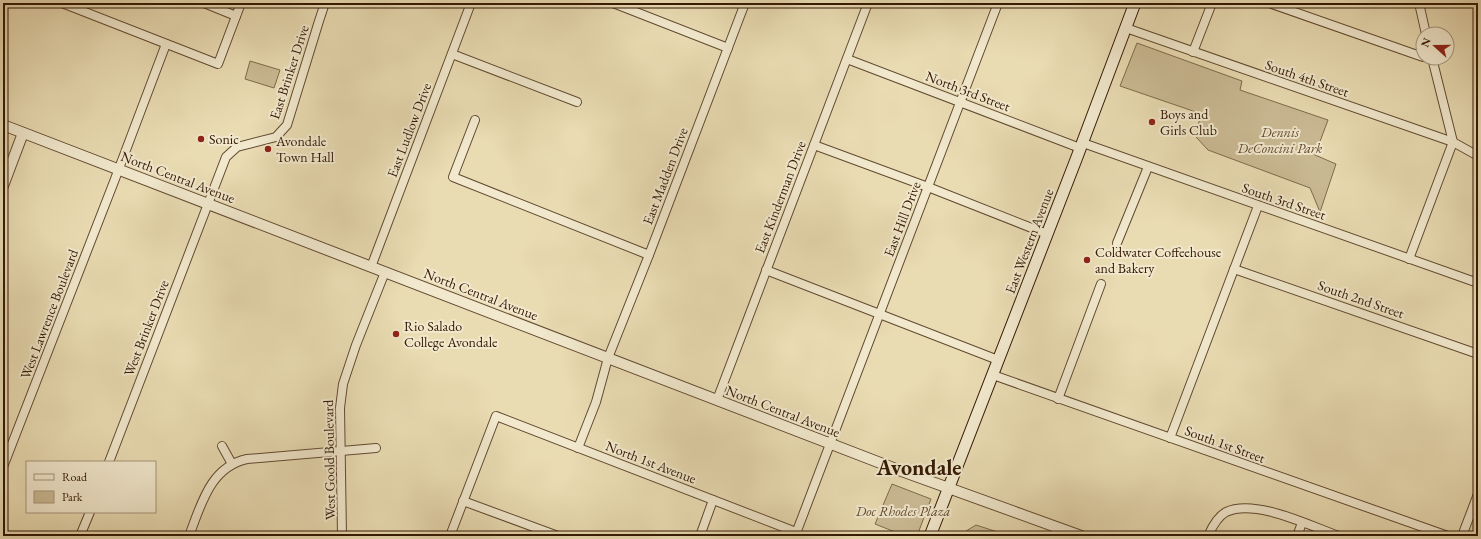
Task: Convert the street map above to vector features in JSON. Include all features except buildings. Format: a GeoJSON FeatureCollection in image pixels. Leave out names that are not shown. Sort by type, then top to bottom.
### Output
{"type":"FeatureCollection","features":[{"type":"Feature","properties":{"kind":"main road","name":"East Western Avenue"},"geometry":{"type":"LineString","coordinates":[[930,536],[1082,146],[1135,3]]}},
{"type":"Feature","properties":{"kind":"street"},"geometry":{"type":"LineString","coordinates":[[204,3],[236,16]]}},
{"type":"Feature","properties":{"kind":"street"},"geometry":{"type":"LineString","coordinates":[[67,4],[218,64],[241,3]]}},
{"type":"Feature","properties":{"kind":"street","name":"East Brinker Drive"},"geometry":{"type":"LineString","coordinates":[[207,204],[224,160],[230,151],[242,144],[276,137],[287,126],[325,3]]}},
{"type":"Feature","properties":{"kind":"street","name":"East Ludlow Drive"},"geometry":{"type":"LineString","coordinates":[[371,267],[471,3]]}},
{"type":"Feature","properties":{"kind":"street"},"geometry":{"type":"LineString","coordinates":[[613,3],[728,48]]}},
{"type":"Feature","properties":{"kind":"street","name":"East Madden Drive"},"geometry":{"type":"LineString","coordinates":[[578,448],[596,402],[608,358],[745,3]]}},
{"type":"Feature","properties":{"kind":"street","name":"East Kinderman Drive"},"geometry":{"type":"LineString","coordinates":[[717,400],[868,3]]}},
{"type":"Feature","properties":{"kind":"street","name":"East Hill Drive"},"geometry":{"type":"LineString","coordinates":[[796,534],[998,3]]}},
{"type":"Feature","properties":{"kind":"street"},"geometry":{"type":"LineString","coordinates":[[1193,52],[1212,3]]}},
{"type":"Feature","properties":{"kind":"street"},"geometry":{"type":"LineString","coordinates":[[1269,3],[1415,54]]}},
{"type":"Feature","properties":{"kind":"street"},"geometry":{"type":"LineString","coordinates":[[1419,3],[1424,26]]}},
{"type":"Feature","properties":{"kind":"street","name":"South 4th Street"},"geometry":{"type":"LineString","coordinates":[[1126,28],[1453,142],[1478,156]]}},
{"type":"Feature","properties":{"kind":"street","name":"West Lawrence Boulevard"},"geometry":{"type":"LineString","coordinates":[[3,467],[166,44]]}},
{"type":"Feature","properties":{"kind":"street"},"geometry":{"type":"LineString","coordinates":[[452,54],[577,102]]}},
{"type":"Feature","properties":{"kind":"street","name":"North 3rd Street"},"geometry":{"type":"LineString","coordinates":[[847,59],[1082,146]]}},
{"type":"Feature","properties":{"kind":"street"},"geometry":{"type":"LineString","coordinates":[[1409,258],[1453,142],[1430,66]]}},
{"type":"Feature","properties":{"kind":"street"},"geometry":{"type":"LineString","coordinates":[[475,120],[453,177],[649,255]]}},
{"type":"Feature","properties":{"kind":"street","name":"North Central Avenue"},"geometry":{"type":"LineString","coordinates":[[3,125],[717,400],[949,488],[1081,536]]}},
{"type":"Feature","properties":{"kind":"street"},"geometry":{"type":"LineString","coordinates":[[3,186],[23,133]]}},
{"type":"Feature","properties":{"kind":"street"},"geometry":{"type":"LineString","coordinates":[[814,145],[928,187],[1047,234]]}},
{"type":"Feature","properties":{"kind":"street","name":"South 3rd Street"},"geometry":{"type":"LineString","coordinates":[[1082,146],[1148,167],[1478,282]]}},
{"type":"Feature","properties":{"kind":"street"},"geometry":{"type":"LineString","coordinates":[[1117,244],[1148,167]]}},
{"type":"Feature","properties":{"kind":"street","name":"West Brinker Drive"},"geometry":{"type":"LineString","coordinates":[[109,461],[207,204]]}},
{"type":"Feature","properties":{"kind":"street"},"geometry":{"type":"LineString","coordinates":[[1170,438],[1258,206]]}},
{"type":"Feature","properties":{"kind":"street","name":"South 2nd Street"},"geometry":{"type":"LineString","coordinates":[[1234,269],[1478,354]]}},
{"type":"Feature","properties":{"kind":"street"},"geometry":{"type":"LineString","coordinates":[[766,270],[998,360]]}},
{"type":"Feature","properties":{"kind":"street","name":"West Goold Boulevard"},"geometry":{"type":"LineString","coordinates":[[342,536],[342,450],[340,408],[343,384],[356,345],[385,272]]}},
{"type":"Feature","properties":{"kind":"street"},"geometry":{"type":"LineString","coordinates":[[1058,399],[1101,284]]}},
{"type":"Feature","properties":{"kind":"street","name":"South 1st Street"},"geometry":{"type":"LineString","coordinates":[[993,375],[1448,536]]}},
{"type":"Feature","properties":{"kind":"street","name":"North 1st Avenue"},"geometry":{"type":"LineString","coordinates":[[463,501],[496,416],[713,500],[796,534]]}},
{"type":"Feature","properties":{"kind":"street"},"geometry":{"type":"LineString","coordinates":[[222,446],[232,464]]}},
{"type":"Feature","properties":{"kind":"street"},"geometry":{"type":"LineString","coordinates":[[189,536],[208,488],[220,473],[232,464],[247,459],[376,448]]}},
{"type":"Feature","properties":{"kind":"street"},"geometry":{"type":"LineString","coordinates":[[1462,536],[1478,494]]}},
{"type":"Feature","properties":{"kind":"street"},"geometry":{"type":"LineString","coordinates":[[700,536],[713,500]]}},
{"type":"Feature","properties":{"kind":"street"},"geometry":{"type":"LineString","coordinates":[[450,536],[463,501],[558,536]]}},
{"type":"Feature","properties":{"kind":"street"},"geometry":{"type":"LineString","coordinates":[[1208,536],[1219,517],[1226,512],[1243,508],[1268,511],[1339,536]]}},
{"type":"Feature","properties":{"kind":"street"},"geometry":{"type":"LineString","coordinates":[[80,536],[90,513]]}},
{"type":"Feature","properties":{"kind":"street"},"geometry":{"type":"LineString","coordinates":[[1298,536],[1302,523]]}},
{"type":"Feature","properties":{"kind":"green space","name":"Dennis DeConcini Park"},"geometry":{"type":"Polygon","coordinates":[[[1137,43],[1242,81],[1240,90],[1328,120],[1315,155],[1336,164],[1320,212],[1310,188],[1208,150],[1196,137],[1200,117],[1193,111],[1120,86],[1137,43]]]}},
{"type":"Feature","properties":{"kind":"green space"},"geometry":{"type":"Polygon","coordinates":[[[250,61],[280,70],[274,88],[245,79],[250,61]]]}},
{"type":"Feature","properties":{"kind":"green space","name":"Doc Rhodes Plaza"},"geometry":{"type":"Polygon","coordinates":[[[892,484],[931,499],[917,536],[905,536],[875,524],[892,484]]]}},
{"type":"Feature","properties":{"kind":"green space"},"geometry":{"type":"Polygon","coordinates":[[[976,525],[1010,536],[964,536],[966,531],[976,525]]]}},
{"type":"Feature","properties":{"kind":"place","name":"Boys and Girls Club"},"geometry":{"type":"Point","coordinates":[1152,122]}},
{"type":"Feature","properties":{"kind":"place","name":"Sonic"},"geometry":{"type":"Point","coordinates":[201,139]}},
{"type":"Feature","properties":{"kind":"place","name":"Avondale Town Hall"},"geometry":{"type":"Point","coordinates":[268,149]}},
{"type":"Feature","properties":{"kind":"place","name":"Coldwater Coffeehouse and Bakery"},"geometry":{"type":"Point","coordinates":[1087,260]}},
{"type":"Feature","properties":{"kind":"place","name":"Rio Salado College Avondale"},"geometry":{"type":"Point","coordinates":[396,334]}},
{"type":"Feature","properties":{"kind":"district","name":"Avondale"},"geometry":{"type":"Point","coordinates":[919,467]}}]}
